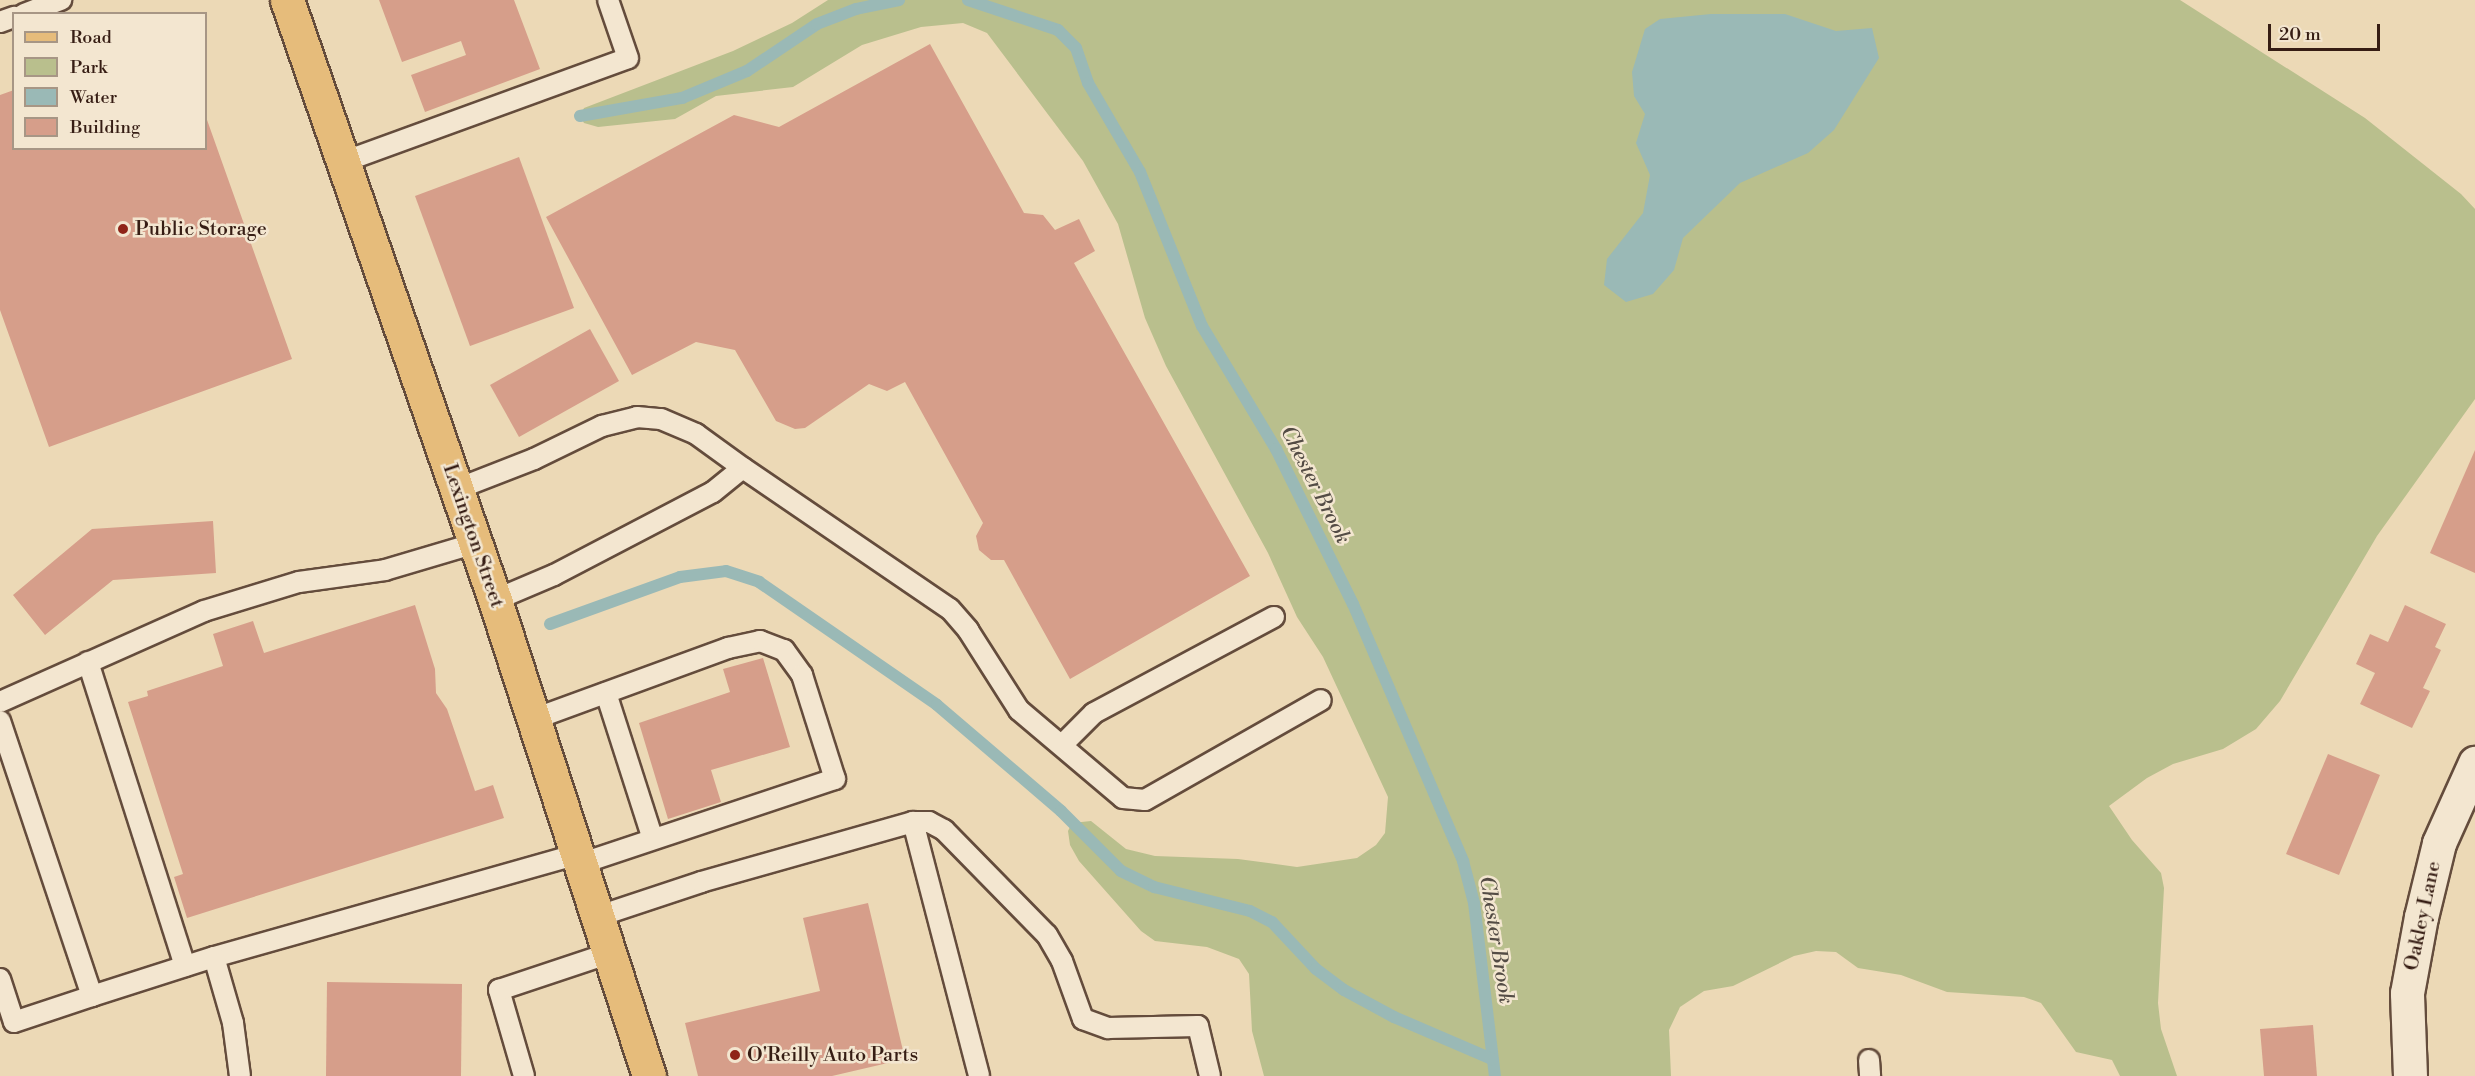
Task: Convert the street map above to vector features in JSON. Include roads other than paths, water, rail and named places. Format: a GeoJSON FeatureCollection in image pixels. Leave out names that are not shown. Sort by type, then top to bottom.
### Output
{"type":"FeatureCollection","features":[{"type":"Feature","properties":{"kind":"main road","name":"Lexington Street"},"geometry":{"type":"LineString","coordinates":[[287,0],[476,543],[581,858],[649,1076]]}},
{"type":"Feature","properties":{"kind":"street","name":"Oakley Lane"},"geometry":{"type":"LineString","coordinates":[[2410,1076],[2407,993],[2421,917],[2439,843],[2475,763]]}},
{"type":"Feature","properties":{"kind":"lane"},"geometry":{"type":"LineString","coordinates":[[29,12],[61,0]]}},
{"type":"Feature","properties":{"kind":"lane"},"geometry":{"type":"LineString","coordinates":[[343,162],[628,58],[608,0]]}},
{"type":"Feature","properties":{"kind":"lane"},"geometry":{"type":"LineString","coordinates":[[457,489],[534,459],[602,426],[638,417],[661,419],[696,434],[950,609],[968,630],[1010,700],[1123,798],[1145,800],[1321,700]]}},
{"type":"Feature","properties":{"kind":"lane"},"geometry":{"type":"LineString","coordinates":[[495,600],[554,575],[713,492],[743,468]]}},
{"type":"Feature","properties":{"kind":"lane"},"geometry":{"type":"LineString","coordinates":[[0,702],[204,611],[322,576],[385,570],[476,543]]}},
{"type":"Feature","properties":{"kind":"lane"},"geometry":{"type":"LineString","coordinates":[[1062,745],[1094,713],[1274,618]]}},
{"type":"Feature","properties":{"kind":"lane"},"geometry":{"type":"LineString","coordinates":[[0,980],[14,1022],[214,957],[654,839],[835,779],[802,675],[784,650],[773,643],[760,641],[728,648],[534,719]]}},
{"type":"Feature","properties":{"kind":"lane"},"geometry":{"type":"LineString","coordinates":[[88,662],[184,966]]}},
{"type":"Feature","properties":{"kind":"lane"},"geometry":{"type":"LineString","coordinates":[[606,693],[654,839]]}},
{"type":"Feature","properties":{"kind":"lane"},"geometry":{"type":"LineString","coordinates":[[0,721],[92,996]]}},
{"type":"Feature","properties":{"kind":"lane"},"geometry":{"type":"LineString","coordinates":[[599,916],[913,822],[928,822],[944,830],[1047,935],[1062,961],[1083,1019],[1108,1028],[1198,1026],[1210,1076]]}},
{"type":"Feature","properties":{"kind":"lane"},"geometry":{"type":"LineString","coordinates":[[913,822],[979,1076]]}},
{"type":"Feature","properties":{"kind":"lane"},"geometry":{"type":"LineString","coordinates":[[524,1076],[500,990],[610,953]]}},
{"type":"Feature","properties":{"kind":"lane"},"geometry":{"type":"LineString","coordinates":[[214,957],[233,1023],[240,1076]]}},
{"type":"Feature","properties":{"kind":"water"},"geometry":{"type":"Polygon","coordinates":[[[1711,14],[1785,14],[1836,31],[1872,28],[1879,58],[1834,130],[1808,153],[1740,183],[1683,238],[1674,270],[1653,294],[1626,302],[1604,285],[1607,259],[1643,213],[1650,175],[1636,143],[1645,114],[1634,96],[1632,72],[1645,29],[1660,19],[1711,14]]]}},
{"type":"Feature","properties":{"kind":"waterway"},"geometry":{"type":"LineString","coordinates":[[580,116],[682,98],[747,71],[817,24],[856,9],[899,0]]}},
{"type":"Feature","properties":{"kind":"waterway","name":"Chester Brook"},"geometry":{"type":"LineString","coordinates":[[968,0],[1058,30],[1076,48],[1088,83],[1140,172],[1202,326],[1276,449],[1353,604],[1463,861],[1474,903],[1495,1076]]}},
{"type":"Feature","properties":{"kind":"waterway"},"geometry":{"type":"LineString","coordinates":[[550,624],[680,577],[726,571],[759,582],[937,705],[1061,811],[1121,871],[1154,887],[1250,911],[1272,922],[1316,969],[1344,990],[1394,1017],[1492,1059]]}},
{"type":"Feature","properties":{"kind":"place","name":"Public Storage"},"geometry":{"type":"Point","coordinates":[123,229]}},
{"type":"Feature","properties":{"kind":"place","name":"O'Reilly Auto Parts"},"geometry":{"type":"Point","coordinates":[735,1055]}}]}
